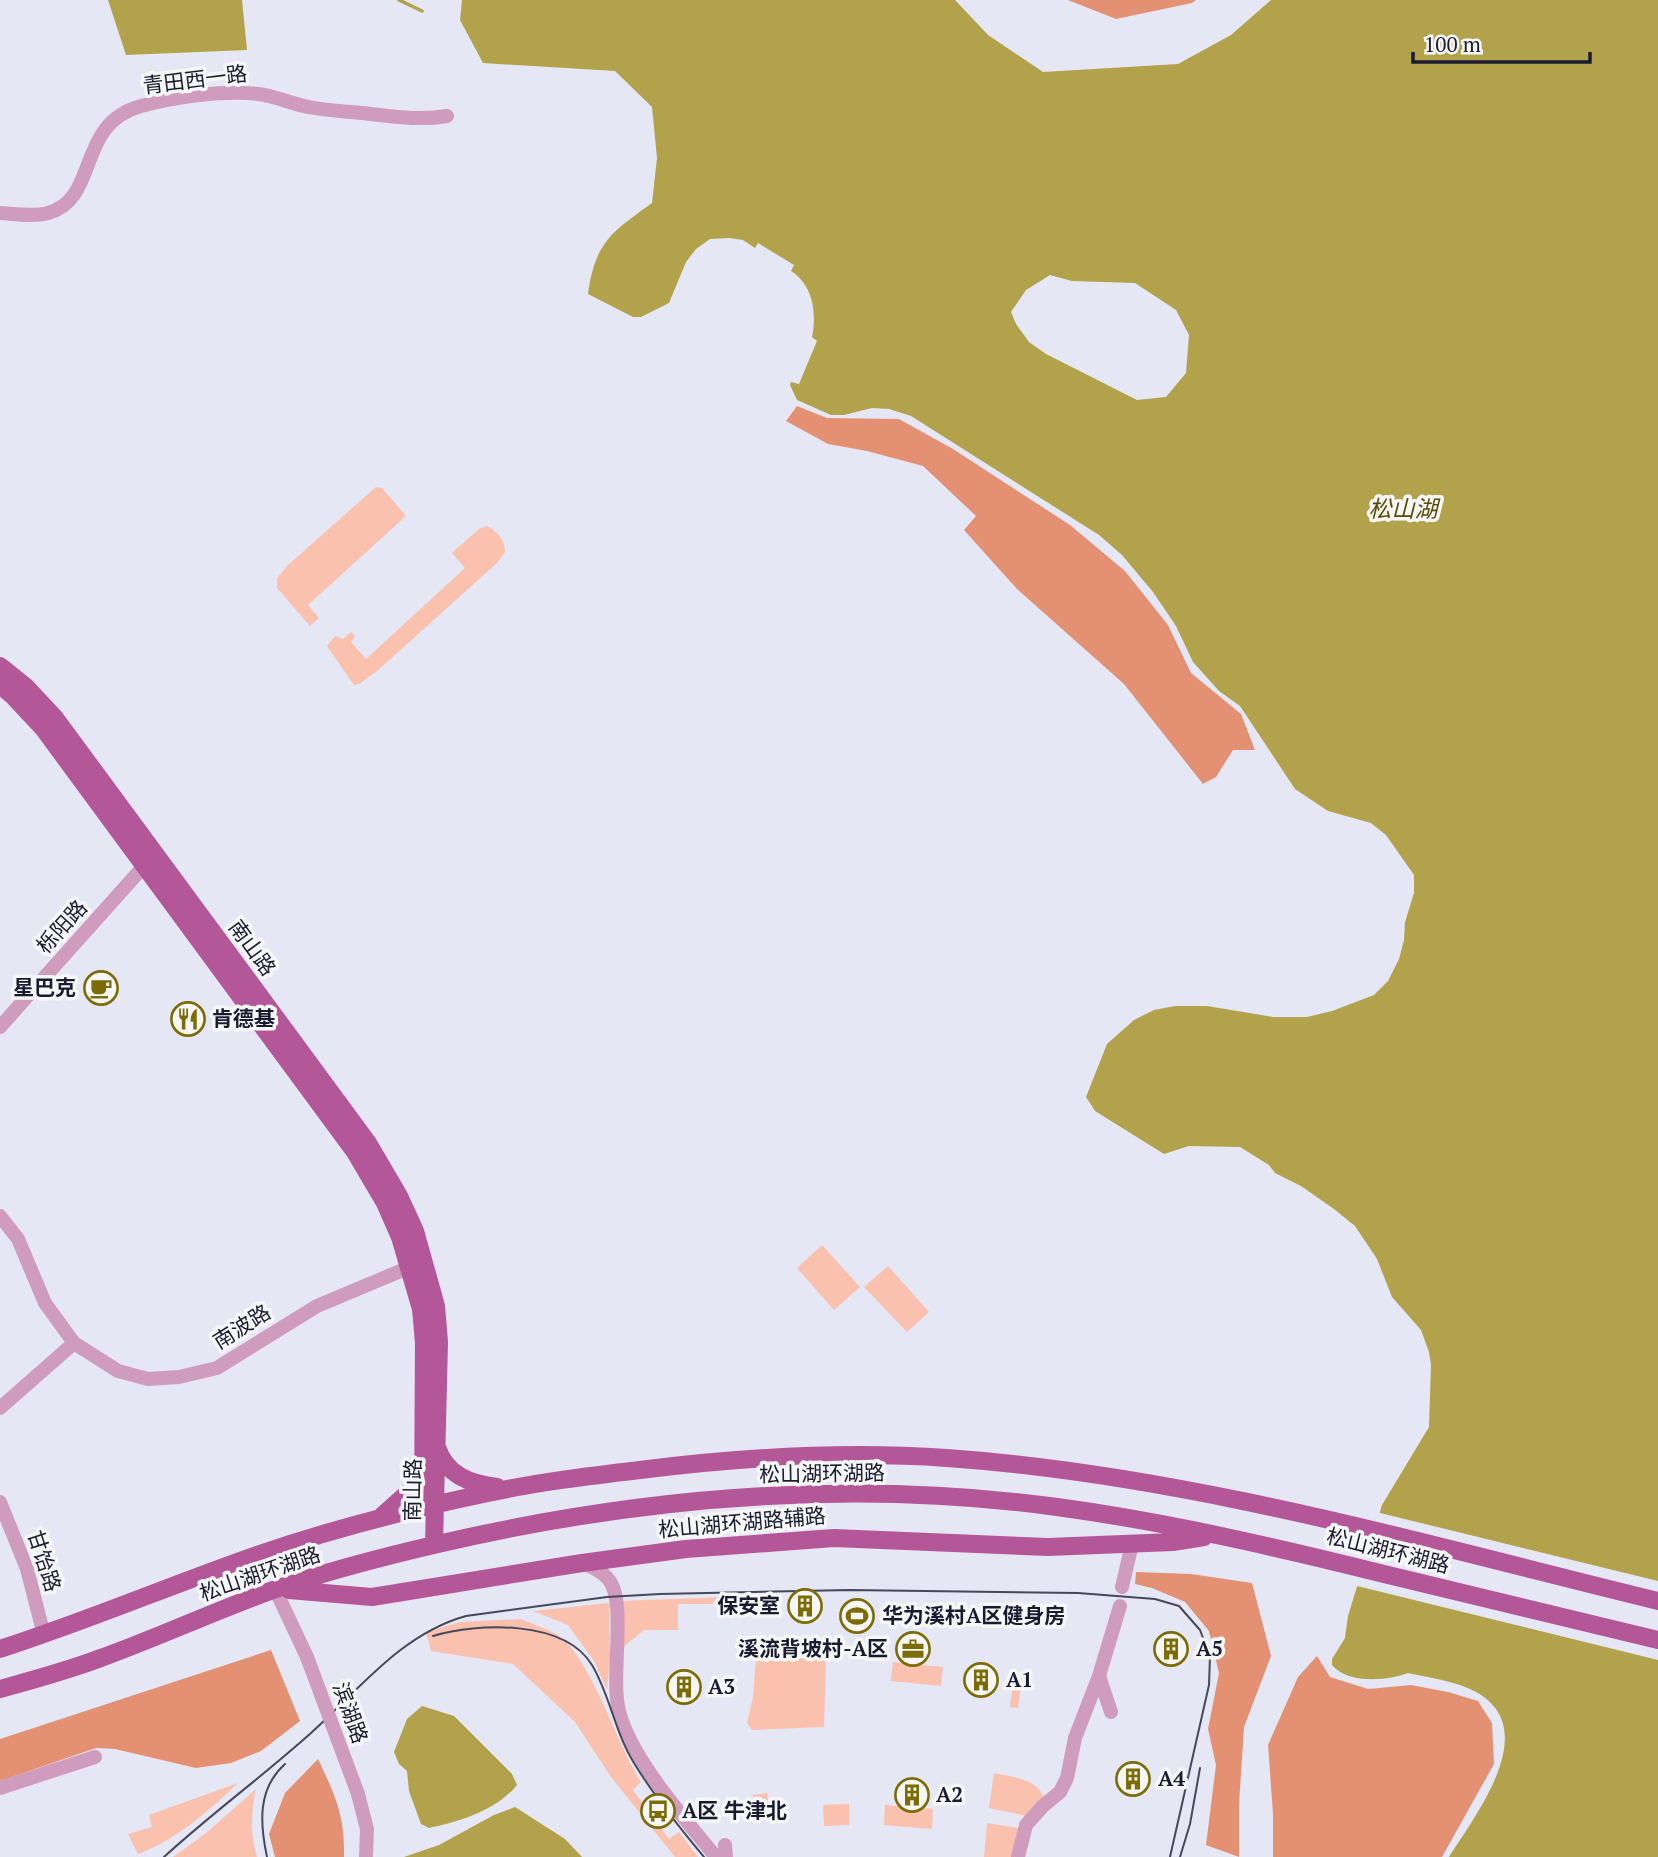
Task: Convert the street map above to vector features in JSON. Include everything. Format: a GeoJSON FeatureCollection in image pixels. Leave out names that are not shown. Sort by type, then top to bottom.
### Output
{"type":"FeatureCollection","features":[{"type":"Feature","properties":{"kind":"main road","name":"南山路"},"geometry":{"type":"LineString","coordinates":[[0,666],[25,686],[55,718],[151,862],[355,1152],[385,1203],[410,1267],[421,1309],[430,1449]]}},
{"type":"Feature","properties":{"kind":"main road","name":"南山路"},"geometry":{"type":"LineString","coordinates":[[0,685],[15,697],[43,728],[151,862],[368,1143],[399,1196],[415,1231],[436,1306],[439,1342],[430,1449],[429,1507],[434,1545]]}},
{"type":"Feature","properties":{"kind":"main road"},"geometry":{"type":"LineString","coordinates":[[370,1522],[384,1514],[411,1490],[430,1449],[460,1477],[487,1486],[514,1488]]}},
{"type":"Feature","properties":{"kind":"main road","name":"松山湖环湖路"},"geometry":{"type":"LineString","coordinates":[[0,1648],[44,1635],[262,1553],[429,1507],[514,1488],[584,1477],[695,1463],[817,1455],[959,1459],[1079,1472],[1175,1487],[1329,1521],[1658,1601]]}},
{"type":"Feature","properties":{"kind":"main road","name":"松山湖环湖路"},"geometry":{"type":"LineString","coordinates":[[0,1689],[97,1660],[275,1590],[379,1558],[434,1545],[500,1530],[604,1512],[696,1502],[838,1493],[1055,1506],[1214,1535],[1319,1558],[1658,1640]]}},
{"type":"Feature","properties":{"kind":"main road","name":"松山湖环湖路辅路"},"geometry":{"type":"LineString","coordinates":[[275,1590],[380,1597],[582,1563],[710,1546],[834,1538],[1018,1547],[1173,1542],[1214,1535]]}},
{"type":"Feature","properties":{"kind":"street","name":"青田西一路"},"geometry":{"type":"LineString","coordinates":[[0,213],[41,214],[64,205],[81,186],[92,149],[106,128],[124,113],[142,106],[222,94],[249,93],[272,96],[320,109],[412,118],[432,119],[447,116]]}},
{"type":"Feature","properties":{"kind":"street","name":"栎阳路"},"geometry":{"type":"LineString","coordinates":[[0,1027],[151,862]]}},
{"type":"Feature","properties":{"kind":"street","name":"南波路"},"geometry":{"type":"LineString","coordinates":[[0,1216],[18,1239],[45,1303],[74,1343],[118,1370],[148,1379],[179,1377],[217,1368],[317,1306],[410,1267]]}},
{"type":"Feature","properties":{"kind":"street"},"geometry":{"type":"LineString","coordinates":[[0,1408],[74,1343]]}},
{"type":"Feature","properties":{"kind":"street","name":"甘饴路"},"geometry":{"type":"LineString","coordinates":[[0,1502],[27,1569],[44,1635]]}},
{"type":"Feature","properties":{"kind":"street"},"geometry":{"type":"LineString","coordinates":[[1122,1587],[1132,1544]]}},
{"type":"Feature","properties":{"kind":"street"},"geometry":{"type":"LineString","coordinates":[[582,1563],[597,1569],[610,1580],[615,1597],[615,1674],[619,1712],[638,1754],[673,1803],[722,1853]]}},
{"type":"Feature","properties":{"kind":"street","name":"滨湖路"},"geometry":{"type":"LineString","coordinates":[[275,1590],[307,1657],[358,1794],[367,1829],[366,1857]]}},
{"type":"Feature","properties":{"kind":"street"},"geometry":{"type":"LineString","coordinates":[[1018,1857],[1026,1825],[1060,1792],[1067,1778],[1075,1738],[1099,1676],[1119,1606]]}},
{"type":"Feature","properties":{"kind":"street"},"geometry":{"type":"LineString","coordinates":[[1099,1676],[1111,1712]]}},
{"type":"Feature","properties":{"kind":"street"},"geometry":{"type":"LineString","coordinates":[[0,1788],[95,1756]]}},
{"type":"Feature","properties":{"kind":"shaded area"},"geometry":{"type":"Polygon","coordinates":[[[1068,0],[1196,0],[1116,19],[1068,0]]]}},
{"type":"Feature","properties":{"kind":"shaded area"},"geometry":{"type":"Polygon","coordinates":[[[797,406],[827,418],[899,419],[953,449],[1070,525],[1125,571],[1168,625],[1191,673],[1241,714],[1255,750],[1233,750],[1216,777],[1203,784],[1124,684],[1017,589],[964,530],[976,516],[923,466],[828,444],[786,421],[797,406]]]}},
{"type":"Feature","properties":{"kind":"shaded area"},"geometry":{"type":"Polygon","coordinates":[[[376,487],[382,488],[406,516],[308,605],[319,618],[310,626],[277,588],[277,578],[376,487]]]}},
{"type":"Feature","properties":{"kind":"shaded area"},"geometry":{"type":"Polygon","coordinates":[[[487,526],[498,534],[504,544],[505,552],[497,563],[376,672],[354,685],[327,646],[335,636],[343,639],[351,632],[355,636],[351,642],[366,659],[465,568],[452,553],[479,529],[487,526]]]}},
{"type":"Feature","properties":{"kind":"shaded area"},"geometry":{"type":"Polygon","coordinates":[[[822,1245],[860,1287],[834,1310],[797,1268],[822,1245]]]}},
{"type":"Feature","properties":{"kind":"shaded area"},"geometry":{"type":"Polygon","coordinates":[[[888,1266],[929,1312],[907,1332],[864,1287],[888,1266]]]}},
{"type":"Feature","properties":{"kind":"shaded area"},"geometry":{"type":"Polygon","coordinates":[[[1136,1572],[1191,1574],[1252,1583],[1271,1656],[1244,1727],[1239,1857],[1206,1845],[1216,1765],[1208,1729],[1219,1673],[1209,1631],[1185,1602],[1135,1584],[1136,1572]]]}},
{"type":"Feature","properties":{"kind":"shaded area"},"geometry":{"type":"Polygon","coordinates":[[[725,1597],[724,1604],[678,1604],[678,1630],[644,1630],[621,1649],[622,1601],[725,1597]]]}},
{"type":"Feature","properties":{"kind":"shaded area"},"geometry":{"type":"Polygon","coordinates":[[[609,1603],[610,1659],[607,1690],[594,1661],[568,1625],[533,1611],[609,1603]]]}},
{"type":"Feature","properties":{"kind":"shaded area"},"geometry":{"type":"Polygon","coordinates":[[[521,1619],[556,1634],[580,1660],[641,1782],[633,1790],[669,1839],[679,1832],[698,1857],[675,1857],[611,1777],[575,1722],[513,1664],[431,1651],[426,1632],[460,1622],[521,1619]]]}},
{"type":"Feature","properties":{"kind":"shaded area"},"geometry":{"type":"Polygon","coordinates":[[[816,1640],[824,1644],[826,1652],[824,1727],[752,1730],[747,1723],[753,1697],[756,1658],[760,1649],[769,1644],[816,1640]]]}},
{"type":"Feature","properties":{"kind":"shaded area"},"geometry":{"type":"Polygon","coordinates":[[[271,1650],[300,1721],[261,1751],[231,1763],[196,1768],[115,1749],[96,1748],[0,1781],[0,1739],[271,1650]]]}},
{"type":"Feature","properties":{"kind":"shaded area"},"geometry":{"type":"Polygon","coordinates":[[[1317,1656],[1330,1677],[1368,1689],[1411,1685],[1478,1701],[1492,1723],[1494,1764],[1442,1857],[1273,1857],[1268,1745],[1298,1677],[1317,1656]]]}},
{"type":"Feature","properties":{"kind":"shaded area"},"geometry":{"type":"Polygon","coordinates":[[[893,1662],[943,1667],[941,1686],[891,1681],[893,1662]]]}},
{"type":"Feature","properties":{"kind":"shaded area"},"geometry":{"type":"Polygon","coordinates":[[[1014,1676],[1022,1678],[1018,1708],[1010,1707],[1014,1676]]]}},
{"type":"Feature","properties":{"kind":"shaded area"},"geometry":{"type":"Polygon","coordinates":[[[318,1759],[338,1806],[343,1829],[344,1857],[275,1857],[269,1834],[285,1793],[318,1759]]]}},
{"type":"Feature","properties":{"kind":"shaded area"},"geometry":{"type":"Polygon","coordinates":[[[994,1773],[1030,1782],[1041,1791],[1044,1798],[1026,1816],[989,1808],[994,1773]]]}},
{"type":"Feature","properties":{"kind":"shaded area"},"geometry":{"type":"Polygon","coordinates":[[[238,1783],[179,1833],[138,1854],[128,1834],[152,1827],[149,1815],[238,1783]]]}},
{"type":"Feature","properties":{"kind":"shaded area"},"geometry":{"type":"Polygon","coordinates":[[[256,1789],[252,1823],[257,1857],[173,1857],[205,1834],[256,1789]]]}},
{"type":"Feature","properties":{"kind":"shaded area"},"geometry":{"type":"Polygon","coordinates":[[[767,1793],[770,1821],[756,1822],[753,1795],[767,1793]]]}},
{"type":"Feature","properties":{"kind":"shaded area"},"geometry":{"type":"Polygon","coordinates":[[[849,1804],[849,1825],[824,1826],[823,1805],[849,1804]]]}},
{"type":"Feature","properties":{"kind":"shaded area"},"geometry":{"type":"Polygon","coordinates":[[[885,1805],[933,1809],[932,1829],[884,1825],[885,1805]]]}},
{"type":"Feature","properties":{"kind":"shaded area"},"geometry":{"type":"Polygon","coordinates":[[[987,1823],[1018,1828],[1012,1857],[984,1857],[987,1823]]]}},
{"type":"Feature","properties":{"kind":"water"},"geometry":{"type":"Polygon","coordinates":[[[108,0],[242,0],[247,50],[126,55],[108,0]]]}},
{"type":"Feature","properties":{"kind":"water","name":"松山湖"},"geometry":{"type":"Polygon","coordinates":[[[462,0],[955,0],[988,35],[1043,72],[1178,64],[1231,35],[1271,0],[1658,0],[1658,1857],[1449,1857],[1487,1796],[1498,1772],[1504,1749],[1504,1727],[1495,1708],[1476,1692],[1451,1682],[1408,1673],[1379,1679],[1357,1678],[1332,1665],[1332,1659],[1345,1638],[1348,1616],[1382,1505],[1429,1427],[1431,1365],[1421,1330],[1392,1297],[1377,1259],[1355,1226],[1301,1186],[1275,1173],[1269,1165],[1240,1147],[1189,1146],[1164,1154],[1095,1111],[1086,1097],[1107,1044],[1134,1020],[1154,1010],[1175,1006],[1207,1006],[1273,1017],[1307,1017],[1374,995],[1388,981],[1399,959],[1405,922],[1414,893],[1414,875],[1386,835],[1371,823],[1328,811],[1295,789],[1240,706],[1219,691],[1193,662],[1176,626],[1153,592],[1122,555],[1099,535],[911,416],[889,409],[872,408],[844,415],[831,415],[797,400],[791,382],[799,384],[817,341],[812,337],[812,300],[804,284],[791,271],[794,265],[758,243],[755,248],[743,240],[710,239],[696,249],[686,262],[669,303],[641,317],[633,317],[588,294],[595,262],[608,240],[626,222],[652,203],[657,158],[652,107],[615,71],[483,63],[460,20],[462,0]],[[1050,275],[1026,290],[1011,312],[1029,342],[1046,354],[1137,400],[1166,397],[1186,373],[1189,335],[1176,310],[1135,283],[1072,281],[1050,275]]]}},
{"type":"Feature","properties":{"kind":"water"},"geometry":{"type":"Polygon","coordinates":[[[422,1706],[454,1716],[512,1774],[517,1785],[509,1794],[477,1814],[429,1828],[421,1824],[409,1791],[407,1771],[399,1764],[394,1752],[407,1719],[422,1706]]]}},
{"type":"Feature","properties":{"kind":"water"},"geometry":{"type":"Polygon","coordinates":[[[515,1807],[565,1839],[582,1857],[404,1857],[439,1845],[494,1815],[515,1807]]]}},
{"type":"Feature","properties":{"kind":"pier"},"geometry":{"type":"Polygon","coordinates":[[[1376,1512],[1658,1581],[1658,1660],[1353,1585],[1376,1512]]]}},
{"type":"Feature","properties":{"kind":"waterway"},"geometry":{"type":"LineString","coordinates":[[399,0],[422,11]]}},
{"type":"Feature","properties":{"kind":"tram line"},"geometry":{"type":"LineString","coordinates":[[164,1857],[311,1733],[382,1665],[421,1636],[443,1624],[466,1616],[607,1597],[850,1590],[1078,1593],[1155,1599],[1179,1606],[1200,1630],[1210,1656],[1209,1685],[1170,1857]]}},
{"type":"Feature","properties":{"kind":"tram line"},"geometry":{"type":"LineString","coordinates":[[433,1636],[472,1629],[518,1628],[562,1639],[579,1650],[598,1677],[634,1763],[667,1811],[704,1857]]}},
{"type":"Feature","properties":{"kind":"tram line"},"geometry":{"type":"LineString","coordinates":[[267,1857],[262,1820],[265,1796],[269,1784],[285,1764]]}},
{"type":"Feature","properties":{"kind":"tram line"},"geometry":{"type":"LineString","coordinates":[[1180,1857],[1190,1824],[1200,1768]]}},
{"type":"Feature","properties":{"kind":"place","name":"星巴克"},"geometry":{"type":"Point","coordinates":[101,988]}},
{"type":"Feature","properties":{"kind":"place","name":"肯德基"},"geometry":{"type":"Point","coordinates":[188,1019]}},
{"type":"Feature","properties":{"kind":"place","name":"保安室"},"geometry":{"type":"Point","coordinates":[805,1606]}},
{"type":"Feature","properties":{"kind":"place","name":"华为溪村A区健身房"},"geometry":{"type":"Point","coordinates":[857,1616]}},
{"type":"Feature","properties":{"kind":"place","name":"溪流背坡村-A区"},"geometry":{"type":"Point","coordinates":[913,1649]}},
{"type":"Feature","properties":{"kind":"place","name":"A5"},"geometry":{"type":"Point","coordinates":[1171,1649]}},
{"type":"Feature","properties":{"kind":"place","name":"A1"},"geometry":{"type":"Point","coordinates":[981,1680]}},
{"type":"Feature","properties":{"kind":"place","name":"A3"},"geometry":{"type":"Point","coordinates":[684,1687]}},
{"type":"Feature","properties":{"kind":"place","name":"A4"},"geometry":{"type":"Point","coordinates":[1133,1779]}},
{"type":"Feature","properties":{"kind":"place","name":"A2"},"geometry":{"type":"Point","coordinates":[912,1795]}},
{"type":"Feature","properties":{"kind":"place","name":"A区 牛津北"},"geometry":{"type":"Point","coordinates":[658,1811]}}]}
